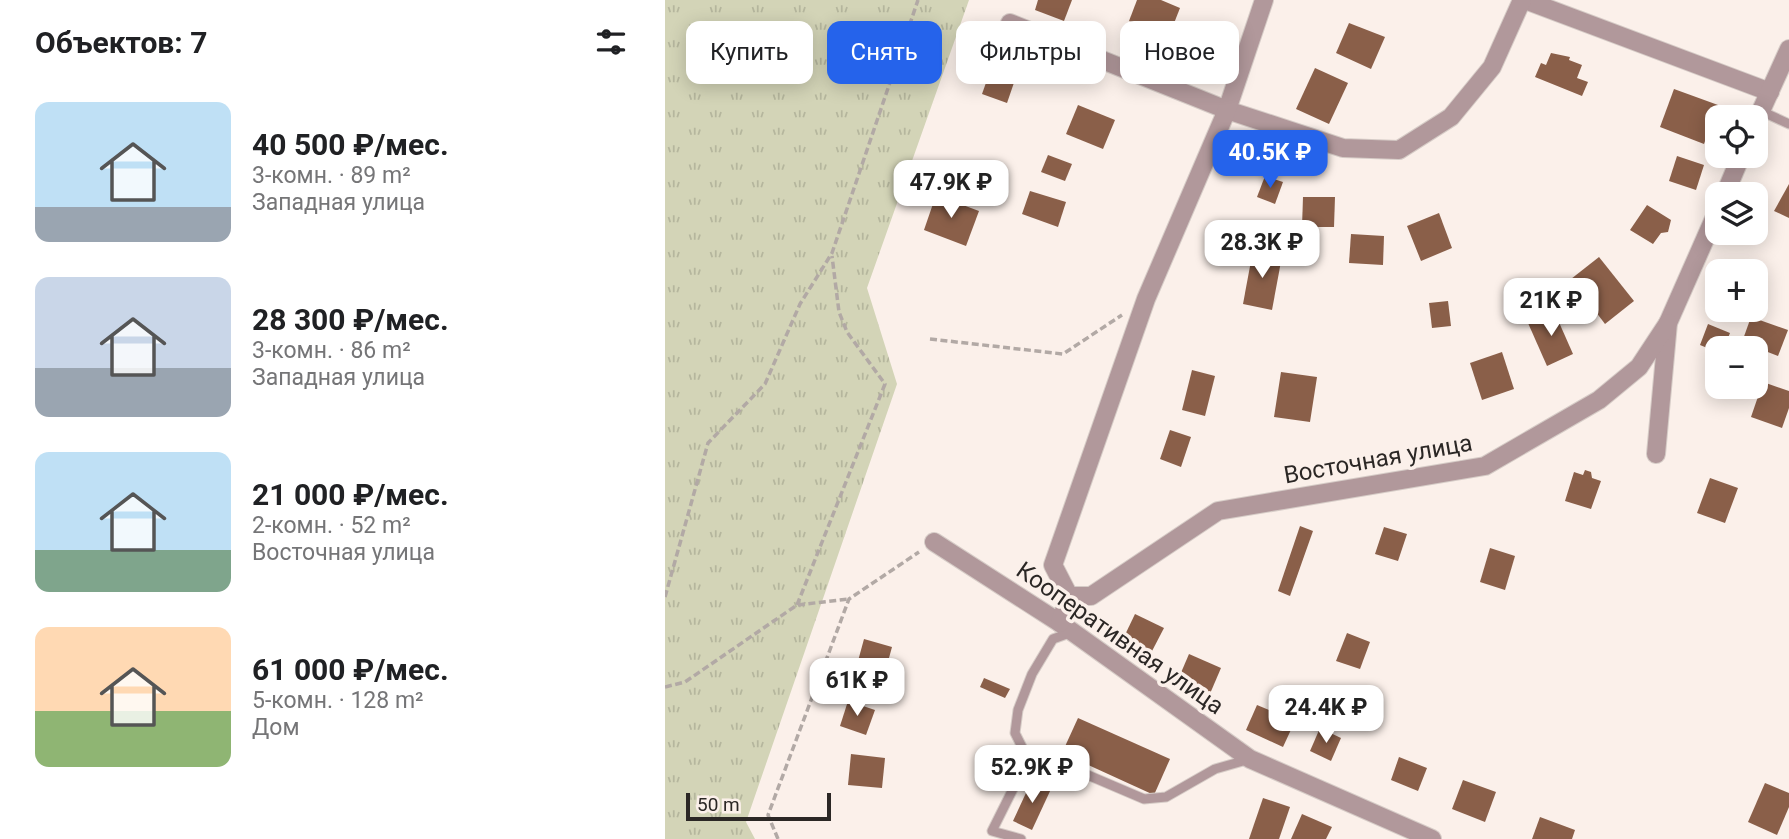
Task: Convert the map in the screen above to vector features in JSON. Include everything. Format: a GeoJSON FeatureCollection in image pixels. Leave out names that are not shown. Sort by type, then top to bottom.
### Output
{"type":"FeatureCollection","features":[{"type":"Feature","properties":{"kind":"street"},"geometry":{"type":"LineString","coordinates":[[1066,628],[1069,597],[1053,565],[1146,299],[1227,110],[1264,0]]}},
{"type":"Feature","properties":{"kind":"street"},"geometry":{"type":"LineString","coordinates":[[1106,61],[1227,110],[1343,148],[1399,150],[1451,117],[1492,67],[1524,0],[1770,92]]}},
{"type":"Feature","properties":{"kind":"street"},"geometry":{"type":"LineString","coordinates":[[1764,105],[1789,49]]}},
{"type":"Feature","properties":{"kind":"street"},"geometry":{"type":"LineString","coordinates":[[1656,453],[1668,323],[1705,239]]}},
{"type":"Feature","properties":{"kind":"street","name":"Восточная улица"},"geometry":{"type":"LineString","coordinates":[[1069,597],[1091,596],[1219,511],[1485,466],[1599,400],[1639,368],[1668,323]]}},
{"type":"Feature","properties":{"kind":"street","name":"Кооперативная улица"},"geometry":{"type":"LineString","coordinates":[[934,542],[1066,628],[1250,760],[1433,839]]}},
{"type":"Feature","properties":{"kind":"lane"},"geometry":{"type":"LineString","coordinates":[[1768,120],[1789,124]]}},
{"type":"Feature","properties":{"kind":"lane"},"geometry":{"type":"LineString","coordinates":[[1021,839],[992,831],[1023,769],[1024,757],[1015,733],[1018,710],[1032,674],[1053,639],[1066,628]]}},
{"type":"Feature","properties":{"kind":"lane"},"geometry":{"type":"LineString","coordinates":[[1024,757],[1076,770],[1144,799],[1166,797],[1215,769],[1250,760]]}},
{"type":"Feature","properties":{"kind":"path"},"geometry":{"type":"LineString","coordinates":[[665,597],[708,443],[765,384],[800,304],[832,253],[918,0]]}},
{"type":"Feature","properties":{"kind":"path"},"geometry":{"type":"LineString","coordinates":[[797,605],[885,384],[847,332],[839,312],[832,253]]}},
{"type":"Feature","properties":{"kind":"path"},"geometry":{"type":"LineString","coordinates":[[930,339],[1063,354],[1146,299]]}},
{"type":"Feature","properties":{"kind":"path"},"geometry":{"type":"LineString","coordinates":[[665,687],[685,682],[797,605],[849,599],[934,542]]}},
{"type":"Feature","properties":{"kind":"path"},"geometry":{"type":"LineString","coordinates":[[778,839],[768,816],[849,599]]}},
{"type":"Feature","properties":{"kind":"green space"},"geometry":{"type":"Polygon","coordinates":[[[665,0],[969,0],[962,21],[956,21],[956,37],[942,76],[942,21],[827,21],[827,84],[939,84],[867,288],[897,384],[746,822],[755,839],[665,839],[665,0]]]}},
{"type":"Feature","properties":{"kind":"building"},"geometry":{"type":"Polygon","coordinates":[[[1038,0],[1072,0],[1064,21],[1035,10],[1038,0]]]}},
{"type":"Feature","properties":{"kind":"building"},"geometry":{"type":"Polygon","coordinates":[[[1137,0],[1161,0],[1180,8],[1175,21],[1129,21],[1137,0]]]}},
{"type":"Feature","properties":{"kind":"building"},"geometry":{"type":"Polygon","coordinates":[[[1349,23],[1385,37],[1371,69],[1336,53],[1349,23]]]}},
{"type":"Feature","properties":{"kind":"building"},"geometry":{"type":"Polygon","coordinates":[[[1551,53],[1570,57],[1569,60],[1582,65],[1577,78],[1588,82],[1582,96],[1535,77],[1541,63],[1546,65],[1551,53]]]}},
{"type":"Feature","properties":{"kind":"building"},"geometry":{"type":"Polygon","coordinates":[[[1315,68],[1348,83],[1329,124],[1296,109],[1315,68]]]}},
{"type":"Feature","properties":{"kind":"building"},"geometry":{"type":"Polygon","coordinates":[[[986,84],[1014,84],[1007,103],[982,94],[986,84]]]}},
{"type":"Feature","properties":{"kind":"building"},"geometry":{"type":"Polygon","coordinates":[[[1674,89],[1718,105],[1705,105],[1704,144],[1660,127],[1674,89]]]}},
{"type":"Feature","properties":{"kind":"building"},"geometry":{"type":"Polygon","coordinates":[[[1078,105],[1115,120],[1103,149],[1066,134],[1078,105]]]}},
{"type":"Feature","properties":{"kind":"building"},"geometry":{"type":"Polygon","coordinates":[[[1048,155],[1072,164],[1065,181],[1041,172],[1048,155]]]}},
{"type":"Feature","properties":{"kind":"building"},"geometry":{"type":"Polygon","coordinates":[[[1677,156],[1704,165],[1696,190],[1669,181],[1677,156]]]}},
{"type":"Feature","properties":{"kind":"building"},"geometry":{"type":"Polygon","coordinates":[[[1265,176],[1283,182],[1275,204],[1257,197],[1265,176]]]}},
{"type":"Feature","properties":{"kind":"building"},"geometry":{"type":"Polygon","coordinates":[[[1789,184],[1789,218],[1774,211],[1789,184]]]}},
{"type":"Feature","properties":{"kind":"building"},"geometry":{"type":"Polygon","coordinates":[[[1030,191],[1066,202],[1058,227],[1022,214],[1030,191]]]}},
{"type":"Feature","properties":{"kind":"building"},"geometry":{"type":"Polygon","coordinates":[[[936,195],[979,211],[966,246],[924,230],[936,195]]]}},
{"type":"Feature","properties":{"kind":"building"},"geometry":{"type":"Polygon","coordinates":[[[1303,197],[1335,197],[1334,227],[1302,227],[1303,197]]]}},
{"type":"Feature","properties":{"kind":"building"},"geometry":{"type":"Polygon","coordinates":[[[1647,205],[1671,220],[1668,232],[1661,233],[1653,244],[1630,230],[1647,205]]]}},
{"type":"Feature","properties":{"kind":"building"},"geometry":{"type":"Polygon","coordinates":[[[1439,213],[1452,248],[1421,261],[1407,226],[1439,213]]]}},
{"type":"Feature","properties":{"kind":"building"},"geometry":{"type":"Polygon","coordinates":[[[1351,234],[1384,236],[1383,265],[1349,263],[1351,234]]]}},
{"type":"Feature","properties":{"kind":"building"},"geometry":{"type":"Polygon","coordinates":[[[1253,250],[1282,256],[1272,310],[1243,304],[1253,250]]]}},
{"type":"Feature","properties":{"kind":"building"},"geometry":{"type":"Polygon","coordinates":[[[1599,257],[1634,301],[1605,324],[1571,279],[1599,257]]]}},
{"type":"Feature","properties":{"kind":"building"},"geometry":{"type":"Polygon","coordinates":[[[1448,301],[1451,326],[1432,328],[1429,303],[1448,301]]]}},
{"type":"Feature","properties":{"kind":"building"},"geometry":{"type":"Polygon","coordinates":[[[1554,311],[1573,354],[1547,366],[1528,323],[1554,311]]]}},
{"type":"Feature","properties":{"kind":"building"},"geometry":{"type":"Polygon","coordinates":[[[1749,322],[1765,322],[1788,330],[1778,356],[1768,352],[1768,336],[1744,336],[1749,322]]]}},
{"type":"Feature","properties":{"kind":"building"},"geometry":{"type":"Polygon","coordinates":[[[1708,324],[1730,333],[1729,336],[1705,336],[1705,347],[1700,345],[1708,324]]]}},
{"type":"Feature","properties":{"kind":"building"},"geometry":{"type":"Polygon","coordinates":[[[1502,352],[1514,389],[1482,400],[1470,363],[1502,352]]]}},
{"type":"Feature","properties":{"kind":"building"},"geometry":{"type":"Polygon","coordinates":[[[1192,370],[1215,376],[1205,416],[1182,410],[1192,370]]]}},
{"type":"Feature","properties":{"kind":"building"},"geometry":{"type":"Polygon","coordinates":[[[1281,372],[1317,377],[1310,422],[1274,417],[1281,372]]]}},
{"type":"Feature","properties":{"kind":"building"},"geometry":{"type":"Polygon","coordinates":[[[1768,384],[1789,391],[1789,408],[1782,428],[1751,417],[1757,399],[1768,399],[1768,384]]]}},
{"type":"Feature","properties":{"kind":"building"},"geometry":{"type":"Polygon","coordinates":[[[1170,430],[1191,437],[1181,467],[1160,459],[1170,430]]]}},
{"type":"Feature","properties":{"kind":"building"},"geometry":{"type":"Polygon","coordinates":[[[1585,470],[1591,472],[1592,478],[1601,481],[1591,509],[1565,501],[1574,472],[1583,475],[1585,470]]]}},
{"type":"Feature","properties":{"kind":"building"},"geometry":{"type":"Polygon","coordinates":[[[1710,478],[1738,488],[1725,523],[1697,513],[1710,478]]]}},
{"type":"Feature","properties":{"kind":"building"},"geometry":{"type":"Polygon","coordinates":[[[1300,526],[1313,531],[1290,596],[1278,591],[1300,526]]]}},
{"type":"Feature","properties":{"kind":"building"},"geometry":{"type":"Polygon","coordinates":[[[1384,527],[1407,534],[1398,561],[1375,554],[1384,527]]]}},
{"type":"Feature","properties":{"kind":"building"},"geometry":{"type":"Polygon","coordinates":[[[1490,548],[1515,556],[1505,590],[1480,582],[1490,548]]]}},
{"type":"Feature","properties":{"kind":"building"},"geometry":{"type":"Polygon","coordinates":[[[1135,614],[1164,628],[1151,653],[1123,639],[1135,614]]]}},
{"type":"Feature","properties":{"kind":"building"},"geometry":{"type":"Polygon","coordinates":[[[1347,633],[1370,642],[1360,669],[1336,661],[1347,633]]]}},
{"type":"Feature","properties":{"kind":"building"},"geometry":{"type":"Polygon","coordinates":[[[864,639],[892,647],[886,669],[858,661],[864,639]]]}},
{"type":"Feature","properties":{"kind":"building"},"geometry":{"type":"Polygon","coordinates":[[[1189,654],[1221,668],[1209,696],[1177,682],[1189,654]]]}},
{"type":"Feature","properties":{"kind":"building"},"geometry":{"type":"Polygon","coordinates":[[[984,678],[1010,689],[1005,698],[980,687],[984,678]]]}},
{"type":"Feature","properties":{"kind":"building"},"geometry":{"type":"Polygon","coordinates":[[[848,701],[875,710],[866,735],[840,726],[848,701]]]}},
{"type":"Feature","properties":{"kind":"building"},"geometry":{"type":"Polygon","coordinates":[[[1257,705],[1295,721],[1283,747],[1246,730],[1257,705]]]}},
{"type":"Feature","properties":{"kind":"building"},"geometry":{"type":"Polygon","coordinates":[[[1078,718],[1170,759],[1154,795],[1062,753],[1078,718]]]}},
{"type":"Feature","properties":{"kind":"building"},"geometry":{"type":"Polygon","coordinates":[[[1320,728],[1341,738],[1331,761],[1310,751],[1320,728]]]}},
{"type":"Feature","properties":{"kind":"building"},"geometry":{"type":"Polygon","coordinates":[[[851,754],[885,758],[882,788],[848,785],[851,754]]]}},
{"type":"Feature","properties":{"kind":"building"},"geometry":{"type":"Polygon","coordinates":[[[1399,757],[1427,768],[1418,791],[1391,780],[1399,757]]]}},
{"type":"Feature","properties":{"kind":"building"},"geometry":{"type":"Polygon","coordinates":[[[1032,780],[1051,789],[1032,830],[1013,821],[1032,780]]]}},
{"type":"Feature","properties":{"kind":"building"},"geometry":{"type":"Polygon","coordinates":[[[1463,780],[1496,792],[1485,822],[1452,809],[1463,780]]]}},
{"type":"Feature","properties":{"kind":"building"},"geometry":{"type":"Polygon","coordinates":[[[1765,783],[1789,793],[1789,807],[1777,835],[1748,822],[1765,783]]]}},
{"type":"Feature","properties":{"kind":"building"},"geometry":{"type":"Polygon","coordinates":[[[1263,798],[1290,807],[1279,839],[1249,839],[1263,798]]]}},
{"type":"Feature","properties":{"kind":"building"},"geometry":{"type":"Polygon","coordinates":[[[1302,814],[1332,827],[1326,839],[1291,839],[1302,814]]]}},
{"type":"Feature","properties":{"kind":"building"},"geometry":{"type":"Polygon","coordinates":[[[1540,817],[1575,830],[1572,839],[1532,839],[1540,817]]]}}]}
